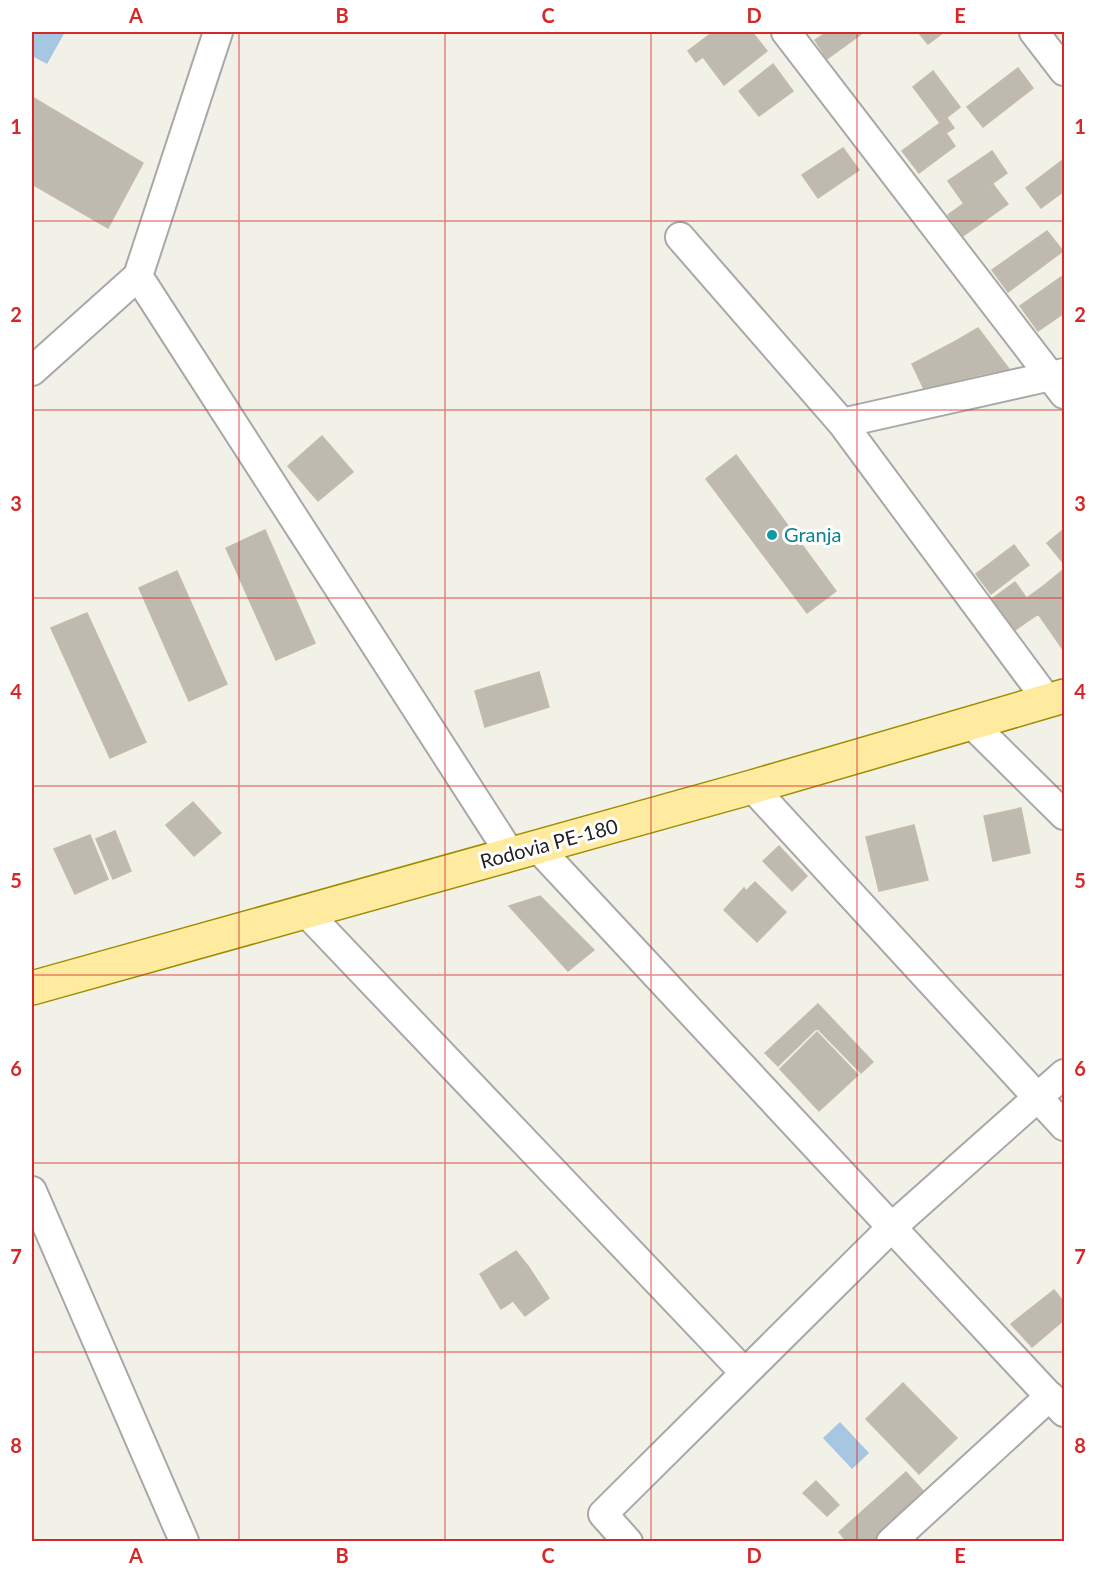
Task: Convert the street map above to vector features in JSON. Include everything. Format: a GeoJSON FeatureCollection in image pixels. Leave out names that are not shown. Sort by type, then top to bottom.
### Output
{"type":"FeatureCollection","features":[{"type":"Feature","properties":{"kind":"main road","name":"Rodovia PE-180"},"geometry":{"type":"LineString","coordinates":[[32,988],[752,787],[1056,699]]}},
{"type":"Feature","properties":{"kind":"street"},"geometry":{"type":"LineString","coordinates":[[32,371],[138,276],[218,32]]}},
{"type":"Feature","properties":{"kind":"street"},"geometry":{"type":"LineString","coordinates":[[786,32],[1060,381],[842,423]]}},
{"type":"Feature","properties":{"kind":"street"},"geometry":{"type":"LineString","coordinates":[[1034,32],[1065,71]]}},
{"type":"Feature","properties":{"kind":"street"},"geometry":{"type":"LineString","coordinates":[[680,237],[842,423],[1056,699]]}},
{"type":"Feature","properties":{"kind":"street"},"geometry":{"type":"LineString","coordinates":[[138,276],[524,851],[892,1227],[1057,1404],[891,1542]]}},
{"type":"Feature","properties":{"kind":"street"},"geometry":{"type":"LineString","coordinates":[[972,724],[1065,815]]}},
{"type":"Feature","properties":{"kind":"street"},"geometry":{"type":"LineString","coordinates":[[752,787],[1065,1126]]}},
{"type":"Feature","properties":{"kind":"street"},"geometry":{"type":"LineString","coordinates":[[305,911],[745,1373]]}},
{"type":"Feature","properties":{"kind":"street"},"geometry":{"type":"LineString","coordinates":[[628,1542],[603,1515],[892,1227],[1065,1074]]}},
{"type":"Feature","properties":{"kind":"street"},"geometry":{"type":"LineString","coordinates":[[32,1191],[184,1541]]}},
{"type":"Feature","properties":{"kind":"water"},"geometry":{"type":"Polygon","coordinates":[[[34,32],[65,32],[47,64],[32,56],[34,32]]]}},
{"type":"Feature","properties":{"kind":"water"},"geometry":{"type":"Polygon","coordinates":[[[840,1422],[869,1453],[852,1469],[823,1438],[840,1422]]]}},
{"type":"Feature","properties":{"kind":"building"},"geometry":{"type":"Polygon","coordinates":[[[713,32],[752,32],[767,51],[724,85],[703,57],[696,62],[688,51],[713,32]]]}},
{"type":"Feature","properties":{"kind":"building"},"geometry":{"type":"Polygon","coordinates":[[[827,32],[864,32],[827,59],[815,40],[827,32]]]}},
{"type":"Feature","properties":{"kind":"building"},"geometry":{"type":"Polygon","coordinates":[[[918,32],[944,32],[928,44],[918,32]]]}},
{"type":"Feature","properties":{"kind":"building"},"geometry":{"type":"Polygon","coordinates":[[[773,64],[793,91],[759,116],[739,91],[773,64]]]}},
{"type":"Feature","properties":{"kind":"building"},"geometry":{"type":"Polygon","coordinates":[[[1018,68],[1033,88],[983,127],[967,107],[1018,68]]]}},
{"type":"Feature","properties":{"kind":"building"},"geometry":{"type":"Polygon","coordinates":[[[933,71],[960,107],[940,123],[913,87],[933,71]]]}},
{"type":"Feature","properties":{"kind":"building"},"geometry":{"type":"Polygon","coordinates":[[[32,97],[143,163],[108,228],[32,184],[32,97]]]}},
{"type":"Feature","properties":{"kind":"building"},"geometry":{"type":"Polygon","coordinates":[[[947,118],[954,128],[946,133],[955,146],[919,173],[902,151],[947,118]]]}},
{"type":"Feature","properties":{"kind":"building"},"geometry":{"type":"Polygon","coordinates":[[[843,148],[859,170],[818,198],[802,175],[843,148]]]}},
{"type":"Feature","properties":{"kind":"building"},"geometry":{"type":"Polygon","coordinates":[[[992,151],[1007,173],[964,204],[948,181],[992,151]]]}},
{"type":"Feature","properties":{"kind":"building"},"geometry":{"type":"Polygon","coordinates":[[[1064,159],[1064,191],[1041,208],[1026,188],[1064,159]]]}},
{"type":"Feature","properties":{"kind":"building"},"geometry":{"type":"Polygon","coordinates":[[[992,183],[1008,204],[963,236],[948,215],[992,183]]]}},
{"type":"Feature","properties":{"kind":"building"},"geometry":{"type":"Polygon","coordinates":[[[1047,231],[1063,251],[1008,292],[992,270],[1047,231]]]}},
{"type":"Feature","properties":{"kind":"building"},"geometry":{"type":"Polygon","coordinates":[[[1064,275],[1064,313],[1038,331],[1020,306],[1064,275]]]}},
{"type":"Feature","properties":{"kind":"building"},"geometry":{"type":"Polygon","coordinates":[[[978,328],[1009,369],[979,375],[954,342],[978,328]]]}},
{"type":"Feature","properties":{"kind":"building"},"geometry":{"type":"Polygon","coordinates":[[[954,342],[979,375],[952,382],[935,352],[954,342]]]}},
{"type":"Feature","properties":{"kind":"building"},"geometry":{"type":"Polygon","coordinates":[[[935,352],[952,382],[924,389],[912,364],[935,352]]]}},
{"type":"Feature","properties":{"kind":"building"},"geometry":{"type":"Polygon","coordinates":[[[322,436],[353,472],[318,501],[288,466],[322,436]]]}},
{"type":"Feature","properties":{"kind":"building","name":"Granja"},"geometry":{"type":"Polygon","coordinates":[[[736,455],[836,591],[807,613],[706,479],[736,455]]]}},
{"type":"Feature","properties":{"kind":"building"},"geometry":{"type":"Polygon","coordinates":[[[1064,529],[1064,564],[1047,543],[1064,529]]]}},
{"type":"Feature","properties":{"kind":"building"},"geometry":{"type":"Polygon","coordinates":[[[265,530],[315,643],[276,660],[226,548],[265,530]]]}},
{"type":"Feature","properties":{"kind":"building"},"geometry":{"type":"Polygon","coordinates":[[[1014,545],[1029,565],[991,594],[976,574],[1014,545]]]}},
{"type":"Feature","properties":{"kind":"building"},"geometry":{"type":"Polygon","coordinates":[[[1064,569],[1064,609],[1046,584],[1064,569]]]}},
{"type":"Feature","properties":{"kind":"building"},"geometry":{"type":"Polygon","coordinates":[[[177,571],[227,684],[189,701],[139,588],[177,571]]]}},
{"type":"Feature","properties":{"kind":"building"},"geometry":{"type":"Polygon","coordinates":[[[1015,582],[1038,614],[1015,630],[992,599],[1015,582]]]}},
{"type":"Feature","properties":{"kind":"building"},"geometry":{"type":"Polygon","coordinates":[[[1046,584],[1064,609],[1064,651],[1027,598],[1046,584]]]}},
{"type":"Feature","properties":{"kind":"building"},"geometry":{"type":"Polygon","coordinates":[[[87,613],[146,742],[110,758],[51,628],[87,613]]]}},
{"type":"Feature","properties":{"kind":"building"},"geometry":{"type":"Polygon","coordinates":[[[539,672],[549,707],[485,727],[475,691],[539,672]]]}},
{"type":"Feature","properties":{"kind":"building"},"geometry":{"type":"Polygon","coordinates":[[[193,802],[221,833],[194,856],[166,825],[193,802]]]}},
{"type":"Feature","properties":{"kind":"building"},"geometry":{"type":"Polygon","coordinates":[[[1021,808],[1030,853],[993,861],[984,816],[1021,808]]]}},
{"type":"Feature","properties":{"kind":"building"},"geometry":{"type":"Polygon","coordinates":[[[914,825],[928,880],[879,891],[866,837],[914,825]]]}},
{"type":"Feature","properties":{"kind":"building"},"geometry":{"type":"Polygon","coordinates":[[[115,831],[131,871],[113,879],[96,839],[115,831]]]}},
{"type":"Feature","properties":{"kind":"building"},"geometry":{"type":"Polygon","coordinates":[[[90,835],[108,879],[75,894],[54,849],[90,835]]]}},
{"type":"Feature","properties":{"kind":"building"},"geometry":{"type":"Polygon","coordinates":[[[779,846],[807,876],[792,891],[763,861],[779,846]]]}},
{"type":"Feature","properties":{"kind":"building"},"geometry":{"type":"Polygon","coordinates":[[[755,882],[786,912],[757,942],[724,910],[744,888],[746,891],[755,882]]]}},
{"type":"Feature","properties":{"kind":"building"},"geometry":{"type":"Polygon","coordinates":[[[540,896],[594,950],[568,971],[509,906],[540,896]]]}},
{"type":"Feature","properties":{"kind":"building"},"geometry":{"type":"Polygon","coordinates":[[[818,1004],[873,1062],[861,1073],[817,1028],[778,1066],[765,1053],[818,1004]]]}},
{"type":"Feature","properties":{"kind":"building"},"geometry":{"type":"Polygon","coordinates":[[[817,1032],[858,1075],[819,1111],[780,1069],[817,1032]]]}},
{"type":"Feature","properties":{"kind":"building"},"geometry":{"type":"Polygon","coordinates":[[[516,1251],[528,1266],[490,1291],[480,1274],[516,1251]]]}},
{"type":"Feature","properties":{"kind":"building"},"geometry":{"type":"Polygon","coordinates":[[[528,1266],[549,1298],[525,1316],[513,1301],[501,1309],[490,1291],[528,1266]]]}},
{"type":"Feature","properties":{"kind":"building"},"geometry":{"type":"Polygon","coordinates":[[[1054,1290],[1064,1302],[1064,1320],[1032,1347],[1011,1324],[1054,1290]]]}},
{"type":"Feature","properties":{"kind":"building"},"geometry":{"type":"Polygon","coordinates":[[[903,1383],[957,1438],[919,1474],[866,1419],[903,1383]]]}},
{"type":"Feature","properties":{"kind":"building"},"geometry":{"type":"Polygon","coordinates":[[[906,1472],[925,1493],[873,1542],[847,1542],[839,1532],[906,1472]]]}},
{"type":"Feature","properties":{"kind":"building"},"geometry":{"type":"Polygon","coordinates":[[[816,1481],[839,1505],[827,1516],[803,1493],[816,1481]]]}},
{"type":"Feature","properties":{"kind":"place","name":"Granja"},"geometry":{"type":"Point","coordinates":[772,535]}}]}
